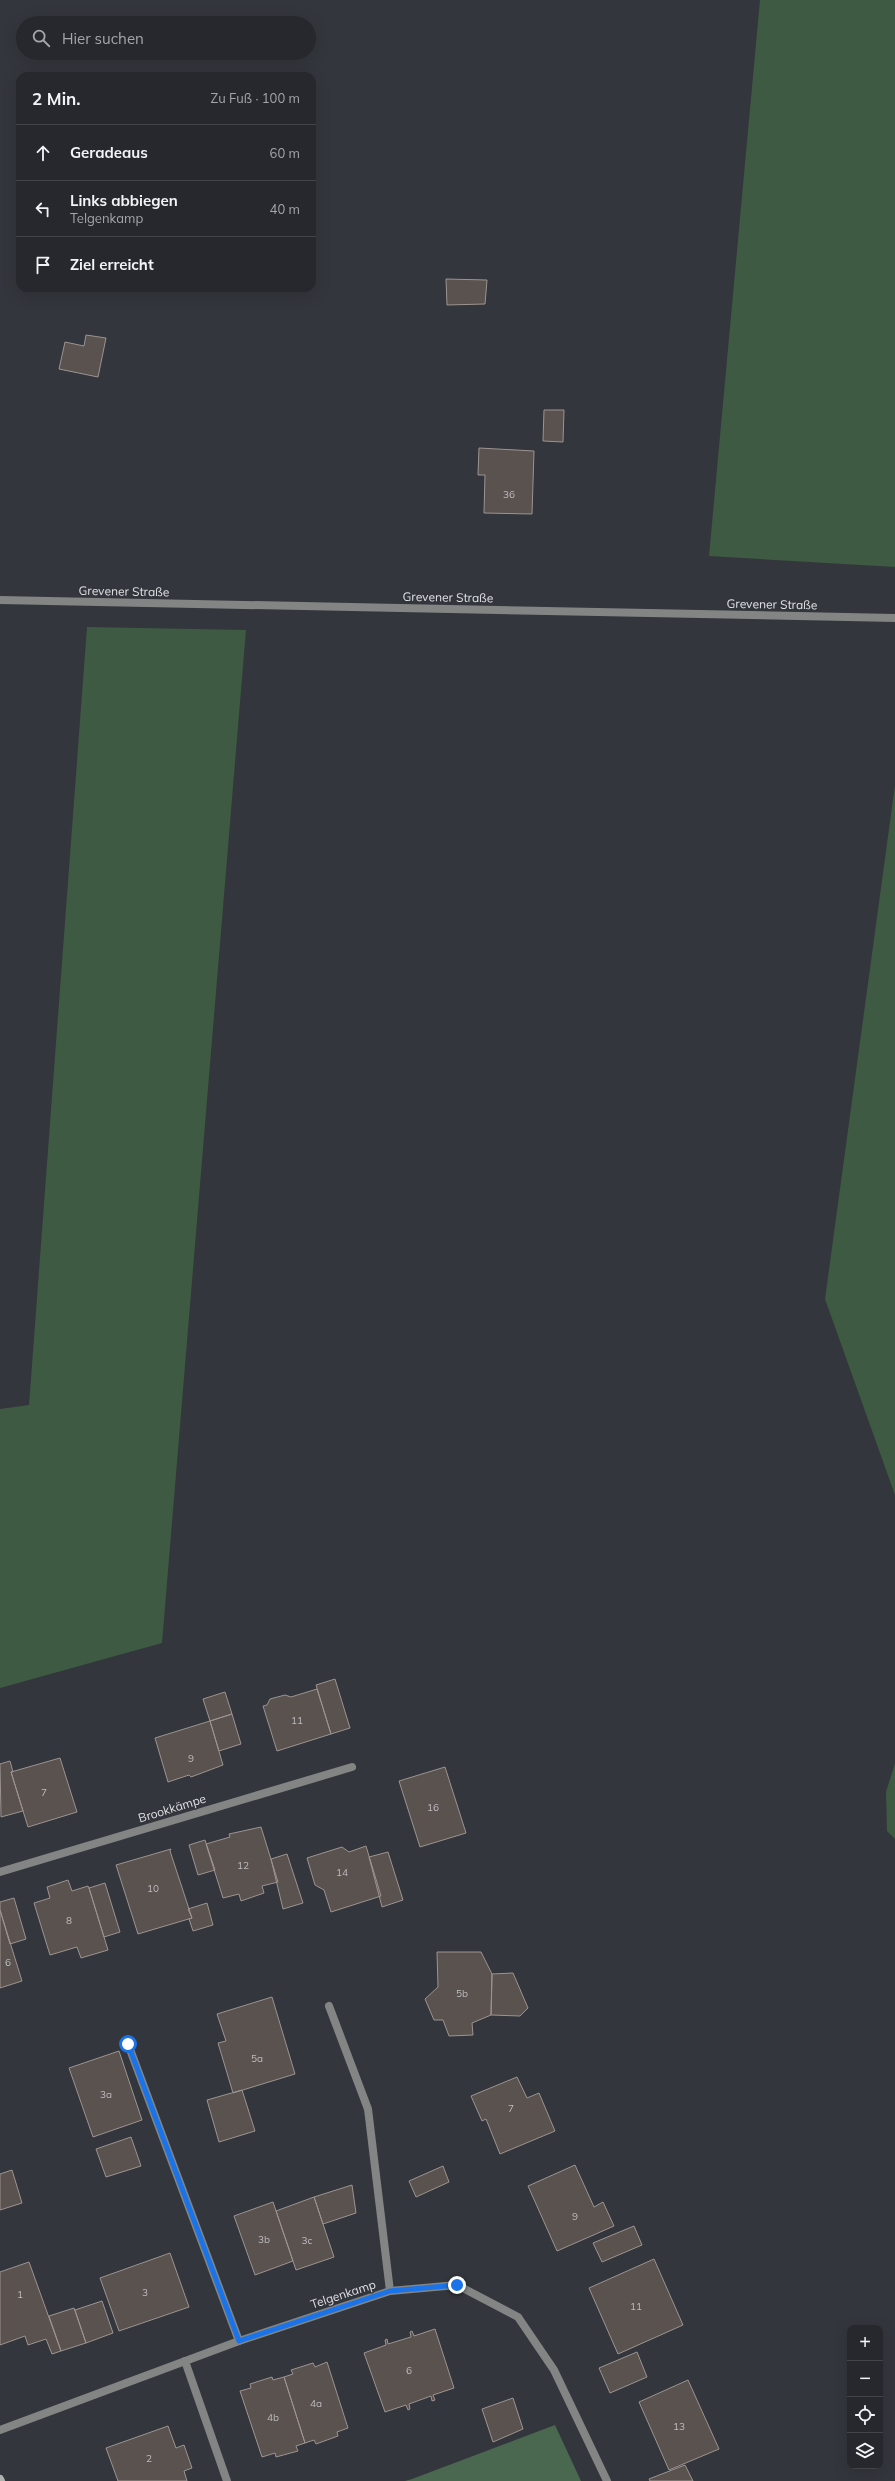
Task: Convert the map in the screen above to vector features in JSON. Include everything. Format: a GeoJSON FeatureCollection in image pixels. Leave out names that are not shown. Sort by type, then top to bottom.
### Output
{"type":"FeatureCollection","features":[{"type":"Feature","properties":{"kind":"street","name":"Grevener Straße"},"geometry":{"type":"LineString","coordinates":[[0,600],[895,618]]}},
{"type":"Feature","properties":{"kind":"street","name":"Brookkämpe"},"geometry":{"type":"LineString","coordinates":[[0,1872],[352,1767]]}},
{"type":"Feature","properties":{"kind":"street"},"geometry":{"type":"LineString","coordinates":[[329,2006],[368,2108],[390,2291]]}},
{"type":"Feature","properties":{"kind":"street"},"geometry":{"type":"LineString","coordinates":[[128,2044],[239,2341]]}},
{"type":"Feature","properties":{"kind":"street","name":"Telgenkamp"},"geometry":{"type":"LineString","coordinates":[[0,2430],[239,2341],[390,2291],[457,2285],[518,2317],[554,2370],[607,2481]]}},
{"type":"Feature","properties":{"kind":"street"},"geometry":{"type":"LineString","coordinates":[[185,2361],[227,2481]]}},
{"type":"Feature","properties":{"kind":"green space"},"geometry":{"type":"Polygon","coordinates":[[[760,0],[895,0],[895,567],[709,556],[760,0]]]}},
{"type":"Feature","properties":{"kind":"green space"},"geometry":{"type":"Polygon","coordinates":[[[87,627],[246,630],[162,1643],[0,1688],[0,1409],[29,1405],[87,627]]]}},
{"type":"Feature","properties":{"kind":"green space"},"geometry":{"type":"Polygon","coordinates":[[[895,785],[895,1495],[825,1299],[895,785]]]}},
{"type":"Feature","properties":{"kind":"green space"},"geometry":{"type":"Polygon","coordinates":[[[895,1763],[895,1839],[887,1831],[886,1792],[895,1763]]]}},
{"type":"Feature","properties":{"kind":"green space"},"geometry":{"type":"Polygon","coordinates":[[[555,2425],[581,2481],[405,2481],[412,2479],[555,2425]]]}},
{"type":"Feature","properties":{"kind":"building"},"geometry":{"type":"Polygon","coordinates":[[[446,279],[487,280],[485,304],[447,305],[446,279]]]}},
{"type":"Feature","properties":{"kind":"building"},"geometry":{"type":"Polygon","coordinates":[[[86,335],[106,338],[98,377],[59,369],[65,342],[84,346],[86,335]]]}},
{"type":"Feature","properties":{"kind":"building"},"geometry":{"type":"Polygon","coordinates":[[[544,410],[564,410],[563,442],[543,441],[544,410]]]}},
{"type":"Feature","properties":{"kind":"building"},"geometry":{"type":"Polygon","coordinates":[[[479,448],[534,451],[532,514],[484,513],[485,475],[478,475],[479,448]]]}},
{"type":"Feature","properties":{"kind":"building"},"geometry":{"type":"Polygon","coordinates":[[[335,1679],[350,1728],[331,1734],[316,1685],[335,1679]]]}},
{"type":"Feature","properties":{"kind":"building"},"geometry":{"type":"Polygon","coordinates":[[[317,1689],[331,1734],[277,1751],[263,1706],[267,1705],[270,1699],[285,1695],[291,1697],[317,1689]]]}},
{"type":"Feature","properties":{"kind":"building"},"geometry":{"type":"Polygon","coordinates":[[[225,1692],[232,1714],[210,1721],[203,1699],[225,1692]]]}},
{"type":"Feature","properties":{"kind":"building"},"geometry":{"type":"Polygon","coordinates":[[[232,1714],[241,1744],[219,1751],[210,1721],[232,1714]]]}},
{"type":"Feature","properties":{"kind":"building"},"geometry":{"type":"Polygon","coordinates":[[[210,1721],[223,1765],[191,1777],[189,1775],[168,1782],[155,1738],[210,1721]]]}},
{"type":"Feature","properties":{"kind":"building"},"geometry":{"type":"Polygon","coordinates":[[[60,1758],[77,1812],[28,1827],[11,1772],[60,1758]]]}},
{"type":"Feature","properties":{"kind":"building"},"geometry":{"type":"Polygon","coordinates":[[[10,1761],[13,1772],[11,1772],[23,1811],[1,1817],[0,1764],[10,1761]]]}},
{"type":"Feature","properties":{"kind":"building"},"geometry":{"type":"Polygon","coordinates":[[[445,1767],[466,1833],[420,1847],[399,1781],[445,1767]]]}},
{"type":"Feature","properties":{"kind":"building"},"geometry":{"type":"Polygon","coordinates":[[[261,1827],[278,1882],[262,1886],[264,1893],[241,1901],[239,1894],[223,1898],[206,1844],[230,1837],[229,1834],[261,1827]]]}},
{"type":"Feature","properties":{"kind":"building"},"geometry":{"type":"Polygon","coordinates":[[[205,1840],[215,1870],[198,1875],[189,1845],[205,1840]]]}},
{"type":"Feature","properties":{"kind":"building"},"geometry":{"type":"Polygon","coordinates":[[[366,1846],[381,1896],[331,1912],[324,1890],[315,1885],[307,1858],[342,1847],[349,1852],[366,1846]]]}},
{"type":"Feature","properties":{"kind":"building"},"geometry":{"type":"Polygon","coordinates":[[[171,1849],[170,1851],[192,1918],[138,1934],[116,1865],[171,1849]]]}},
{"type":"Feature","properties":{"kind":"building"},"geometry":{"type":"Polygon","coordinates":[[[388,1852],[403,1900],[382,1907],[369,1857],[388,1852]]]}},
{"type":"Feature","properties":{"kind":"building"},"geometry":{"type":"Polygon","coordinates":[[[287,1854],[303,1903],[283,1909],[271,1859],[287,1854]]]}},
{"type":"Feature","properties":{"kind":"building"},"geometry":{"type":"Polygon","coordinates":[[[68,1880],[72,1891],[88,1886],[108,1950],[81,1958],[77,1947],[50,1955],[34,1903],[50,1898],[47,1887],[68,1880]]]}},
{"type":"Feature","properties":{"kind":"building"},"geometry":{"type":"Polygon","coordinates":[[[105,1883],[120,1932],[104,1937],[89,1888],[105,1883]]]}},
{"type":"Feature","properties":{"kind":"building"},"geometry":{"type":"Polygon","coordinates":[[[14,1898],[26,1939],[10,1944],[0,1910],[0,1902],[14,1898]]]}},
{"type":"Feature","properties":{"kind":"building"},"geometry":{"type":"Polygon","coordinates":[[[207,1903],[213,1925],[193,1931],[189,1919],[192,1918],[188,1909],[207,1903]]]}},
{"type":"Feature","properties":{"kind":"building"},"geometry":{"type":"Polygon","coordinates":[[[0,1910],[22,1981],[0,1988],[0,1910]]]}},
{"type":"Feature","properties":{"kind":"building"},"geometry":{"type":"Polygon","coordinates":[[[437,1952],[481,1952],[492,1974],[491,2015],[472,2023],[473,2035],[449,2036],[443,2020],[434,2020],[425,1999],[438,1987],[437,1952]]]}},
{"type":"Feature","properties":{"kind":"building"},"geometry":{"type":"Polygon","coordinates":[[[513,1973],[528,2008],[520,2016],[491,2015],[492,1974],[513,1973]]]}},
{"type":"Feature","properties":{"kind":"building"},"geometry":{"type":"Polygon","coordinates":[[[272,1997],[295,2074],[233,2093],[218,2043],[226,2041],[217,2014],[272,1997]]]}},
{"type":"Feature","properties":{"kind":"building"},"geometry":{"type":"Polygon","coordinates":[[[119,2051],[142,2120],[93,2137],[69,2068],[119,2051]]]}},
{"type":"Feature","properties":{"kind":"building"},"geometry":{"type":"Polygon","coordinates":[[[517,2077],[527,2098],[539,2093],[555,2131],[500,2154],[486,2119],[482,2121],[471,2096],[517,2077]]]}},
{"type":"Feature","properties":{"kind":"building"},"geometry":{"type":"Polygon","coordinates":[[[242,2090],[255,2131],[219,2142],[207,2100],[242,2090]]]}},
{"type":"Feature","properties":{"kind":"building"},"geometry":{"type":"Polygon","coordinates":[[[131,2137],[141,2166],[106,2177],[96,2149],[131,2137]]]}},
{"type":"Feature","properties":{"kind":"building"},"geometry":{"type":"Polygon","coordinates":[[[575,2165],[594,2207],[603,2202],[614,2226],[557,2251],[528,2186],[575,2165]]]}},
{"type":"Feature","properties":{"kind":"building"},"geometry":{"type":"Polygon","coordinates":[[[443,2166],[449,2182],[416,2197],[409,2181],[443,2166]]]}},
{"type":"Feature","properties":{"kind":"building"},"geometry":{"type":"Polygon","coordinates":[[[12,2170],[22,2203],[0,2210],[0,2174],[12,2170]]]}},
{"type":"Feature","properties":{"kind":"building"},"geometry":{"type":"Polygon","coordinates":[[[352,2185],[356,2213],[323,2224],[314,2197],[352,2185]]]}},
{"type":"Feature","properties":{"kind":"building"},"geometry":{"type":"Polygon","coordinates":[[[314,2197],[334,2257],[296,2270],[276,2211],[314,2197]]]}},
{"type":"Feature","properties":{"kind":"building"},"geometry":{"type":"Polygon","coordinates":[[[273,2202],[293,2261],[255,2275],[234,2216],[273,2202]]]}},
{"type":"Feature","properties":{"kind":"building"},"geometry":{"type":"Polygon","coordinates":[[[634,2226],[642,2245],[602,2262],[593,2243],[634,2226]]]}},
{"type":"Feature","properties":{"kind":"building"},"geometry":{"type":"Polygon","coordinates":[[[170,2253],[189,2307],[119,2331],[100,2278],[170,2253]]]}},
{"type":"Feature","properties":{"kind":"building"},"geometry":{"type":"Polygon","coordinates":[[[654,2259],[683,2325],[618,2354],[589,2288],[654,2259]]]}},
{"type":"Feature","properties":{"kind":"building"},"geometry":{"type":"Polygon","coordinates":[[[29,2262],[61,2351],[52,2354],[46,2339],[28,2345],[25,2336],[0,2345],[0,2272],[29,2262]]]}},
{"type":"Feature","properties":{"kind":"building"},"geometry":{"type":"Polygon","coordinates":[[[102,2301],[113,2333],[86,2343],[75,2310],[102,2301]]]}},
{"type":"Feature","properties":{"kind":"building"},"geometry":{"type":"Polygon","coordinates":[[[74,2308],[86,2343],[61,2351],[49,2316],[74,2308]]]}},
{"type":"Feature","properties":{"kind":"building"},"geometry":{"type":"Polygon","coordinates":[[[435,2329],[454,2388],[433,2395],[435,2400],[432,2401],[431,2396],[409,2404],[410,2409],[408,2410],[406,2405],[385,2412],[364,2353],[386,2345],[385,2340],[387,2339],[388,2344],[411,2337],[410,2332],[412,2331],[414,2336],[435,2329]]]}},
{"type":"Feature","properties":{"kind":"building"},"geometry":{"type":"Polygon","coordinates":[[[637,2352],[647,2377],[610,2393],[599,2368],[637,2352]]]}},
{"type":"Feature","properties":{"kind":"building"},"geometry":{"type":"Polygon","coordinates":[[[327,2362],[348,2428],[337,2432],[338,2436],[316,2444],[314,2440],[305,2443],[284,2377],[293,2374],[291,2370],[313,2363],[315,2367],[327,2362]]]}},
{"type":"Feature","properties":{"kind":"building"},"geometry":{"type":"Polygon","coordinates":[[[272,2377],[273,2380],[284,2377],[305,2443],[296,2446],[298,2451],[276,2457],[275,2453],[262,2457],[240,2391],[251,2388],[250,2384],[272,2377]]]}},
{"type":"Feature","properties":{"kind":"building"},"geometry":{"type":"Polygon","coordinates":[[[688,2380],[719,2449],[669,2470],[639,2402],[688,2380]]]}},
{"type":"Feature","properties":{"kind":"building"},"geometry":{"type":"Polygon","coordinates":[[[513,2398],[523,2429],[493,2442],[482,2409],[513,2398]]]}},
{"type":"Feature","properties":{"kind":"building"},"geometry":{"type":"Polygon","coordinates":[[[168,2426],[176,2448],[184,2445],[192,2468],[184,2471],[187,2481],[118,2481],[106,2448],[168,2426]]]}},
{"type":"Feature","properties":{"kind":"building"},"geometry":{"type":"Polygon","coordinates":[[[685,2465],[693,2481],[650,2481],[649,2479],[685,2465]]]}},
{"type":"Feature","properties":{"kind":"route"},"geometry":{"type":"LineString","coordinates":[[128,2044],[239,2341],[390,2291],[457,2285]]}}]}
